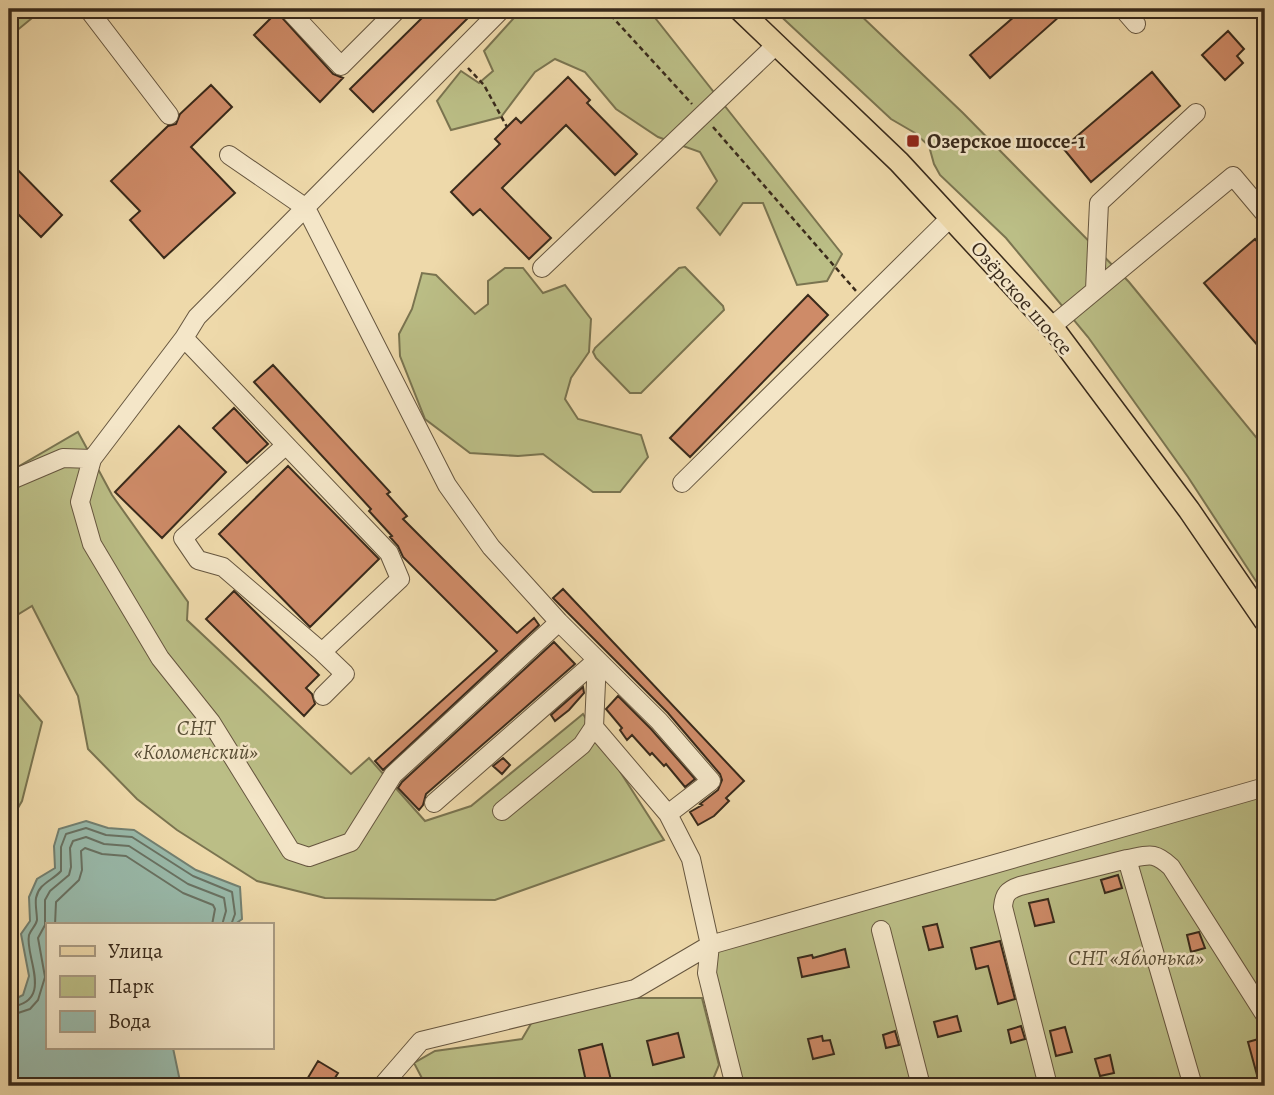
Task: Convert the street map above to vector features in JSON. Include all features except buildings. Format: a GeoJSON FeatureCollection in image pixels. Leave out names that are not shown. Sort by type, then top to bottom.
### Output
{"type":"FeatureCollection","features":[{"type":"Feature","properties":{"kind":"main road","name":"Озёрское шоссе"},"geometry":{"type":"LineString","coordinates":[[739,9],[899,162],[1051,327],[1189,510],[1265,621]]}},
{"type":"Feature","properties":{"kind":"street"},"geometry":{"type":"LineString","coordinates":[[88,9],[169,115]]}},
{"type":"Feature","properties":{"kind":"street"},"geometry":{"type":"LineString","coordinates":[[288,9],[341,66],[398,9]]}},
{"type":"Feature","properties":{"kind":"street"},"geometry":{"type":"LineString","coordinates":[[502,9],[197,317],[92,459],[80,502],[92,544],[160,658],[211,722],[290,851],[309,858],[351,842],[393,775],[559,622]]}},
{"type":"Feature","properties":{"kind":"street"},"geometry":{"type":"LineString","coordinates":[[1123,9],[1136,24]]}},
{"type":"Feature","properties":{"kind":"street"},"geometry":{"type":"LineString","coordinates":[[542,268],[777,44]]}},
{"type":"Feature","properties":{"kind":"street"},"geometry":{"type":"LineString","coordinates":[[1095,290],[1099,203],[1196,113]]}},
{"type":"Feature","properties":{"kind":"street"},"geometry":{"type":"LineString","coordinates":[[229,155],[306,208],[447,485],[491,547],[559,622],[659,722],[711,781],[668,814]]}},
{"type":"Feature","properties":{"kind":"street"},"geometry":{"type":"LineString","coordinates":[[1051,327],[1233,176],[1265,214]]}},
{"type":"Feature","properties":{"kind":"street"},"geometry":{"type":"LineString","coordinates":[[682,483],[951,217]]}},
{"type":"Feature","properties":{"kind":"street"},"geometry":{"type":"LineString","coordinates":[[184,338],[389,553],[400,579],[323,652]]}},
{"type":"Feature","properties":{"kind":"street"},"geometry":{"type":"LineString","coordinates":[[286,445],[183,538],[198,560],[223,567],[345,674],[323,696]]}},
{"type":"Feature","properties":{"kind":"street"},"geometry":{"type":"LineString","coordinates":[[9,481],[63,458],[92,459]]}},
{"type":"Feature","properties":{"kind":"street"},"geometry":{"type":"LineString","coordinates":[[502,811],[582,745],[594,727],[597,660]]}},
{"type":"Feature","properties":{"kind":"street"},"geometry":{"type":"LineString","coordinates":[[434,803],[597,660]]}},
{"type":"Feature","properties":{"kind":"street"},"geometry":{"type":"LineString","coordinates":[[594,727],[668,814],[691,859],[710,945],[707,973],[735,1086]]}},
{"type":"Feature","properties":{"kind":"street"},"geometry":{"type":"LineString","coordinates":[[382,1086],[421,1041],[635,989],[710,945],[1265,787]]}},
{"type":"Feature","properties":{"kind":"street"},"geometry":{"type":"LineString","coordinates":[[1048,1086],[1003,907],[1003,898],[1008,890],[1020,886],[1127,859],[1153,854],[1161,857],[1171,867],[1265,1015]]}},
{"type":"Feature","properties":{"kind":"street"},"geometry":{"type":"LineString","coordinates":[[1127,859],[1193,1086]]}},
{"type":"Feature","properties":{"kind":"street"},"geometry":{"type":"LineString","coordinates":[[881,930],[921,1086]]}},
{"type":"Feature","properties":{"kind":"path"},"geometry":{"type":"LineString","coordinates":[[606,9],[865,301]]}},
{"type":"Feature","properties":{"kind":"path"},"geometry":{"type":"LineString","coordinates":[[455,56],[484,85],[507,127]]}},
{"type":"Feature","properties":{"kind":"green space"},"geometry":{"type":"Polygon","coordinates":[[[9,9],[43,9],[9,37],[9,9]]]}},
{"type":"Feature","properties":{"kind":"green space"},"geometry":{"type":"Polygon","coordinates":[[[522,9],[648,9],[842,254],[827,281],[797,285],[763,203],[743,203],[720,235],[697,208],[717,181],[700,152],[658,137],[616,109],[585,72],[555,59],[535,72],[501,117],[451,130],[437,101],[461,71],[479,83],[493,71],[484,51],[522,9]]]}},
{"type":"Feature","properties":{"kind":"green space"},"geometry":{"type":"Polygon","coordinates":[[[773,9],[854,9],[963,113],[1129,282],[1265,448],[1265,595],[1188,477],[1088,337],[1006,238],[940,175],[929,146],[915,133],[891,119],[773,9]]]}},
{"type":"Feature","properties":{"kind":"green space"},"geometry":{"type":"Polygon","coordinates":[[[685,267],[724,310],[641,393],[630,393],[593,352],[679,268],[685,267]]]}},
{"type":"Feature","properties":{"kind":"green space"},"geometry":{"type":"Polygon","coordinates":[[[505,268],[523,268],[543,293],[565,285],[591,319],[589,352],[571,378],[565,399],[578,419],[641,435],[648,457],[620,492],[593,492],[543,454],[518,456],[470,453],[425,419],[400,356],[399,334],[412,309],[422,273],[436,275],[475,314],[488,304],[488,281],[505,268]]]}},
{"type":"Feature","properties":{"kind":"green space","name":"СНТ «Коломенский»"},"geometry":{"type":"Polygon","coordinates":[[[78,432],[112,495],[188,602],[187,620],[351,774],[369,758],[425,821],[471,806],[583,714],[664,840],[495,900],[325,898],[257,881],[177,830],[137,799],[88,749],[78,696],[32,606],[9,620],[9,472],[78,432]]]}},
{"type":"Feature","properties":{"kind":"green space"},"geometry":{"type":"Polygon","coordinates":[[[9,683],[42,722],[22,801],[9,823],[9,683]]]}},
{"type":"Feature","properties":{"kind":"green space","name":"СНТ «Яблонька»"},"geometry":{"type":"Polygon","coordinates":[[[1265,792],[1265,1086],[735,1086],[710,945],[1265,792]]]}},
{"type":"Feature","properties":{"kind":"green space"},"geometry":{"type":"Polygon","coordinates":[[[626,998],[702,998],[719,1065],[711,1084],[422,1086],[425,1084],[414,1063],[435,1051],[522,1039],[532,1022],[626,998]]]}},
{"type":"Feature","properties":{"kind":"water"},"geometry":{"type":"Polygon","coordinates":[[[86,821],[108,828],[134,830],[196,870],[240,887],[242,919],[237,923],[46,923],[46,1050],[173,1050],[181,1086],[9,1086],[9,1002],[23,995],[29,976],[21,934],[30,921],[29,897],[37,879],[55,868],[54,846],[59,829],[86,821]]]}},
{"type":"Feature","properties":{"kind":"place","name":"Озерское шоссе-1"},"geometry":{"type":"Point","coordinates":[913,141]}}]}
